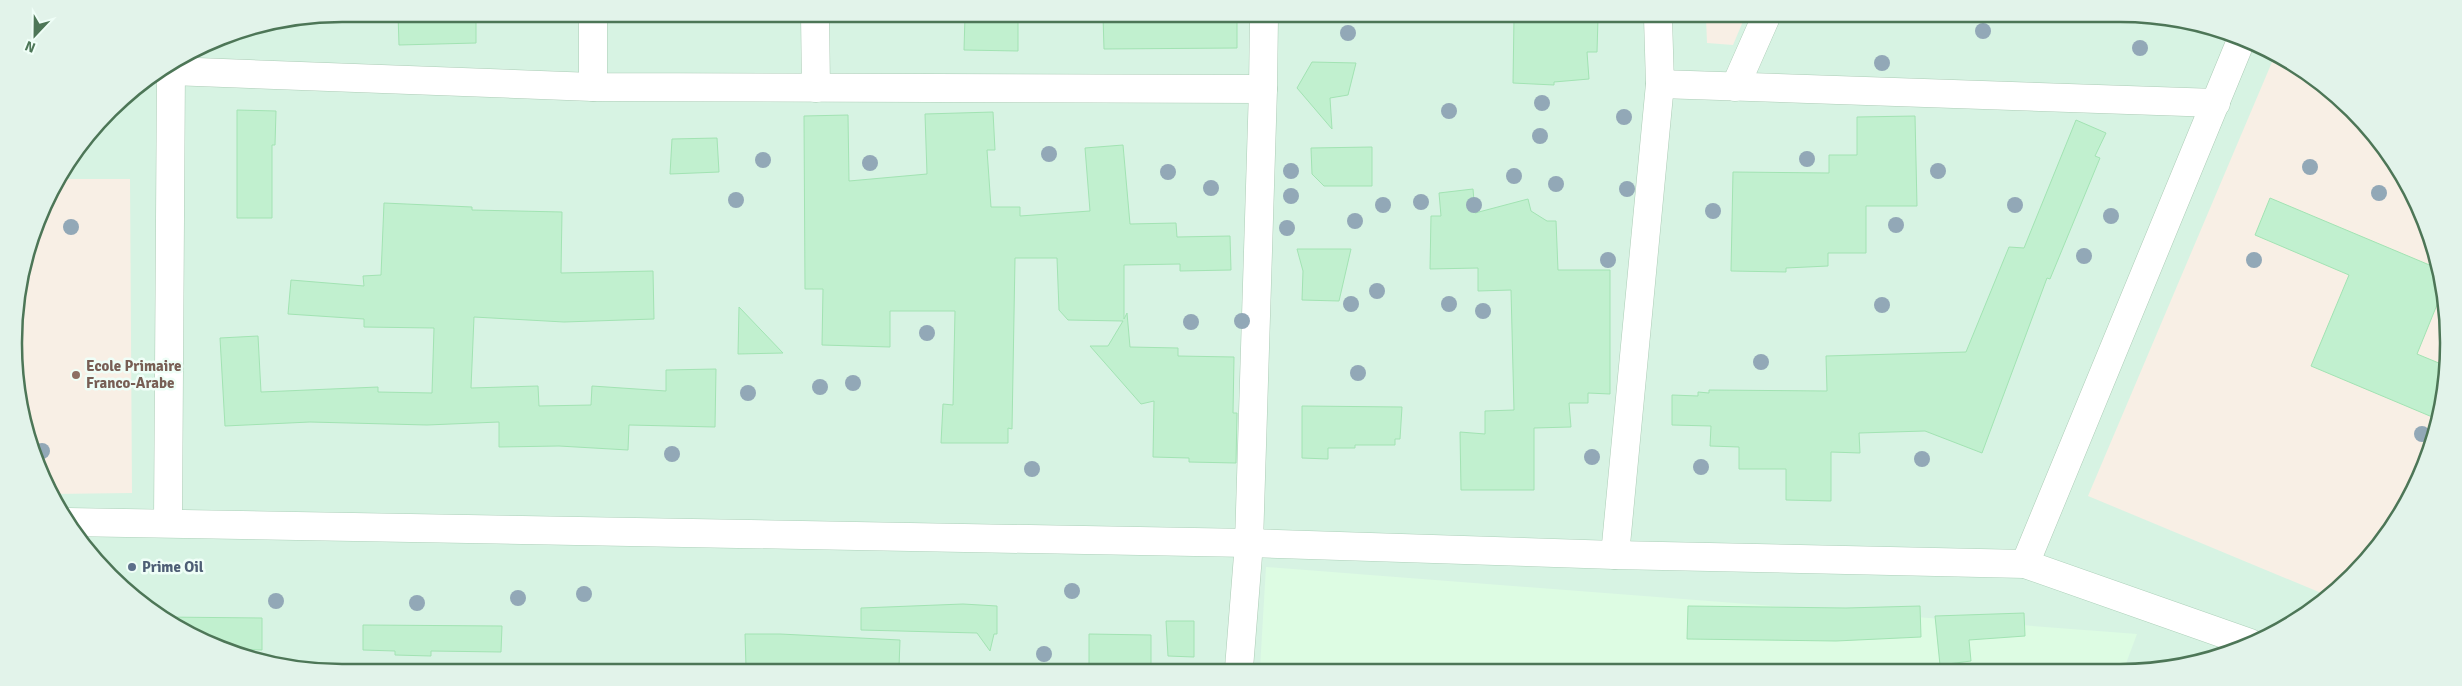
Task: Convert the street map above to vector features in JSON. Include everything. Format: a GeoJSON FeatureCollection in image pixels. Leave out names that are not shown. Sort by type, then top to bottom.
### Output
{"type":"FeatureCollection","features":[{"type":"Feature","properties":{"kind":"street"},"geometry":{"type":"LineString","coordinates":[[593,22],[593,87]]}},
{"type":"Feature","properties":{"kind":"street"},"geometry":{"type":"LineString","coordinates":[[815,22],[816,88]]}},
{"type":"Feature","properties":{"kind":"street"},"geometry":{"type":"LineString","coordinates":[[1239,664],[1249,543],[1264,22]]}},
{"type":"Feature","properties":{"kind":"street"},"geometry":{"type":"LineString","coordinates":[[1615,556],[1660,84],[1658,22]]}},
{"type":"Feature","properties":{"kind":"street"},"geometry":{"type":"LineString","coordinates":[[1735,87],[1765,22]]}},
{"type":"Feature","properties":{"kind":"street"},"geometry":{"type":"LineString","coordinates":[[2026,564],[2239,46]]}},
{"type":"Feature","properties":{"kind":"street"},"geometry":{"type":"LineString","coordinates":[[177,69],[593,87],[1263,89]]}},
{"type":"Feature","properties":{"kind":"street"},"geometry":{"type":"LineString","coordinates":[[168,522],[171,73]]}},
{"type":"Feature","properties":{"kind":"street"},"geometry":{"type":"LineString","coordinates":[[1660,84],[2216,103]]}},
{"type":"Feature","properties":{"kind":"street"},"geometry":{"type":"LineString","coordinates":[[78,522],[168,522],[1249,543],[1615,556],[2026,564],[2240,640]]}},
{"type":"Feature","properties":{"kind":"shaded area"},"geometry":{"type":"Polygon","coordinates":[[[343,22],[2119,22],[2161,25],[2202,33],[2242,47],[2279,65],[2314,89],[2346,116],[2373,148],[2397,183],[2415,220],[2429,260],[2439,322],[2440,343],[2437,383],[2415,466],[2406,485],[2397,503],[2373,538],[2346,570],[2297,609],[2261,630],[2202,653],[2161,661],[2119,664],[343,664],[301,661],[260,653],[220,639],[183,621],[148,597],[116,570],[89,538],[65,503],[47,466],[33,426],[25,385],[22,343],[25,301],[33,260],[47,220],[65,183],[89,148],[116,116],[165,77],[201,56],[260,33],[301,25],[343,22]]]}},
{"type":"Feature","properties":{"kind":"shaded area"},"geometry":{"type":"Polygon","coordinates":[[[1706,22],[1743,22],[1733,45],[1707,43],[1706,22]]]}},
{"type":"Feature","properties":{"kind":"shaded area"},"geometry":{"type":"Polygon","coordinates":[[[2272,62],[2314,89],[2346,116],[2373,148],[2397,183],[2415,220],[2429,260],[2437,301],[2440,343],[2437,385],[2429,426],[2415,466],[2397,503],[2373,538],[2346,570],[2320,592],[2088,496],[2272,62]]]}},
{"type":"Feature","properties":{"kind":"shaded area","name":"Ecole Primaire Franco-Arabe"},"geometry":{"type":"Polygon","coordinates":[[[68,179],[130,179],[132,493],[60,494],[47,466],[33,426],[23,364],[22,343],[25,301],[33,260],[47,220],[68,179]]]}},
{"type":"Feature","properties":{"kind":"shaded area"},"geometry":{"type":"Polygon","coordinates":[[[1266,567],[2137,634],[2126,664],[2119,664],[1260,664],[1266,567]]]}},
{"type":"Feature","properties":{"kind":"building"},"geometry":{"type":"Polygon","coordinates":[[[398,22],[476,22],[476,43],[399,45],[398,22]]]}},
{"type":"Feature","properties":{"kind":"building"},"geometry":{"type":"Polygon","coordinates":[[[965,22],[1018,22],[1018,51],[964,50],[965,22]]]}},
{"type":"Feature","properties":{"kind":"building"},"geometry":{"type":"Polygon","coordinates":[[[1103,22],[1237,22],[1237,48],[1104,49],[1103,22]]]}},
{"type":"Feature","properties":{"kind":"building"},"geometry":{"type":"Polygon","coordinates":[[[1514,22],[1598,22],[1597,52],[1587,52],[1589,79],[1554,82],[1554,85],[1513,83],[1514,22]]]}},
{"type":"Feature","properties":{"kind":"building"},"geometry":{"type":"Polygon","coordinates":[[[1312,62],[1356,63],[1348,95],[1330,98],[1332,129],[1297,88],[1312,62]]]}},
{"type":"Feature","properties":{"kind":"building"},"geometry":{"type":"Polygon","coordinates":[[[237,110],[276,111],[275,145],[272,145],[272,218],[237,218],[237,110]]]}},
{"type":"Feature","properties":{"kind":"building"},"geometry":{"type":"Polygon","coordinates":[[[993,112],[995,150],[987,150],[991,207],[1020,207],[1020,216],[1090,211],[1085,148],[1123,145],[1130,224],[1176,223],[1177,237],[1230,236],[1231,270],[1180,271],[1180,264],[1124,265],[1124,319],[1127,313],[1130,347],[1178,348],[1178,356],[1234,357],[1233,413],[1237,413],[1236,463],[1189,462],[1189,458],[1153,457],[1154,401],[1141,404],[1090,346],[1108,346],[1123,321],[1068,320],[1059,310],[1057,258],[1015,258],[1012,429],[1008,428],[1008,443],[941,443],[943,404],[953,405],[955,311],[890,311],[890,347],[822,345],[823,289],[805,289],[804,116],[848,115],[849,181],[927,174],[925,114],[993,112]]]}},
{"type":"Feature","properties":{"kind":"building"},"geometry":{"type":"Polygon","coordinates":[[[1915,116],[1917,206],[1866,206],[1866,253],[1828,253],[1828,266],[1786,268],[1786,272],[1731,271],[1733,172],[1829,173],[1829,155],[1857,155],[1857,117],[1915,116]]]}},
{"type":"Feature","properties":{"kind":"building"},"geometry":{"type":"Polygon","coordinates":[[[2076,120],[2106,133],[2095,156],[2100,158],[2050,279],[2047,278],[1982,453],[1925,431],[1859,433],[1860,453],[1831,452],[1831,501],[1786,500],[1786,469],[1739,469],[1739,447],[1710,446],[1711,426],[1672,425],[1672,395],[1698,396],[1698,392],[1709,393],[1709,390],[1827,391],[1826,356],[1966,352],[2009,247],[2024,248],[2076,120]]]}},
{"type":"Feature","properties":{"kind":"building"},"geometry":{"type":"Polygon","coordinates":[[[717,138],[719,172],[670,174],[672,139],[717,138]]]}},
{"type":"Feature","properties":{"kind":"building"},"geometry":{"type":"Polygon","coordinates":[[[1372,147],[1372,186],[1324,186],[1312,174],[1311,148],[1372,147]]]}},
{"type":"Feature","properties":{"kind":"building"},"geometry":{"type":"Polygon","coordinates":[[[1473,189],[1475,213],[1528,199],[1531,211],[1547,221],[1556,221],[1558,270],[1610,270],[1610,394],[1588,393],[1588,403],[1569,403],[1571,427],[1534,428],[1534,490],[1461,490],[1460,432],[1485,434],[1485,411],[1514,410],[1511,290],[1478,291],[1478,268],[1430,269],[1431,216],[1441,216],[1439,193],[1473,189]]]}},
{"type":"Feature","properties":{"kind":"building"},"geometry":{"type":"Polygon","coordinates":[[[2270,198],[2430,265],[2437,304],[2417,354],[2439,363],[2431,416],[2311,366],[2349,275],[2255,235],[2270,198]]]}},
{"type":"Feature","properties":{"kind":"building"},"geometry":{"type":"Polygon","coordinates":[[[384,203],[472,207],[472,210],[562,212],[561,273],[653,271],[654,319],[564,322],[474,317],[471,388],[538,386],[539,406],[591,405],[592,386],[666,391],[666,370],[716,369],[715,427],[629,425],[628,450],[559,446],[499,447],[499,422],[427,425],[310,422],[225,426],[220,338],[258,336],[261,392],[378,387],[378,392],[432,393],[434,328],[364,327],[364,319],[288,314],[291,280],[364,286],[363,276],[381,275],[384,203]]]}},
{"type":"Feature","properties":{"kind":"building"},"geometry":{"type":"Polygon","coordinates":[[[1297,249],[1351,249],[1339,301],[1302,300],[1303,271],[1297,249]]]}},
{"type":"Feature","properties":{"kind":"building"},"geometry":{"type":"Polygon","coordinates":[[[739,307],[783,353],[738,354],[739,307]]]}},
{"type":"Feature","properties":{"kind":"building"},"geometry":{"type":"Polygon","coordinates":[[[1302,406],[1402,407],[1400,439],[1395,439],[1395,445],[1355,445],[1355,448],[1328,448],[1328,459],[1302,458],[1302,406]]]}},
{"type":"Feature","properties":{"kind":"building"},"geometry":{"type":"Polygon","coordinates":[[[963,604],[997,606],[997,634],[994,634],[990,651],[977,633],[861,630],[861,608],[963,604]]]}},
{"type":"Feature","properties":{"kind":"building"},"geometry":{"type":"Polygon","coordinates":[[[1688,606],[1846,608],[1920,606],[1921,637],[1836,641],[1687,639],[1688,606]]]}},
{"type":"Feature","properties":{"kind":"building"},"geometry":{"type":"Polygon","coordinates":[[[2024,613],[2025,636],[1969,640],[1971,661],[1940,664],[1935,616],[2024,613]]]}},
{"type":"Feature","properties":{"kind":"building"},"geometry":{"type":"Polygon","coordinates":[[[177,617],[262,618],[262,650],[250,650],[220,639],[177,617]]]}},
{"type":"Feature","properties":{"kind":"building"},"geometry":{"type":"Polygon","coordinates":[[[1166,621],[1194,621],[1194,657],[1168,656],[1166,621]]]}},
{"type":"Feature","properties":{"kind":"building"},"geometry":{"type":"Polygon","coordinates":[[[363,625],[502,626],[501,652],[431,651],[431,656],[395,655],[395,651],[363,650],[363,625]]]}},
{"type":"Feature","properties":{"kind":"building"},"geometry":{"type":"Polygon","coordinates":[[[745,634],[900,640],[899,664],[746,664],[745,634]]]}},
{"type":"Feature","properties":{"kind":"building"},"geometry":{"type":"Polygon","coordinates":[[[1089,634],[1151,635],[1151,664],[1089,664],[1089,634]]]}},
{"type":"Feature","properties":{"kind":"place","name":"Ecole Primaire Franco-Arabe"},"geometry":{"type":"Point","coordinates":[76,375]}},
{"type":"Feature","properties":{"kind":"place","name":"Prime Oil"},"geometry":{"type":"Point","coordinates":[132,567]}}]}
